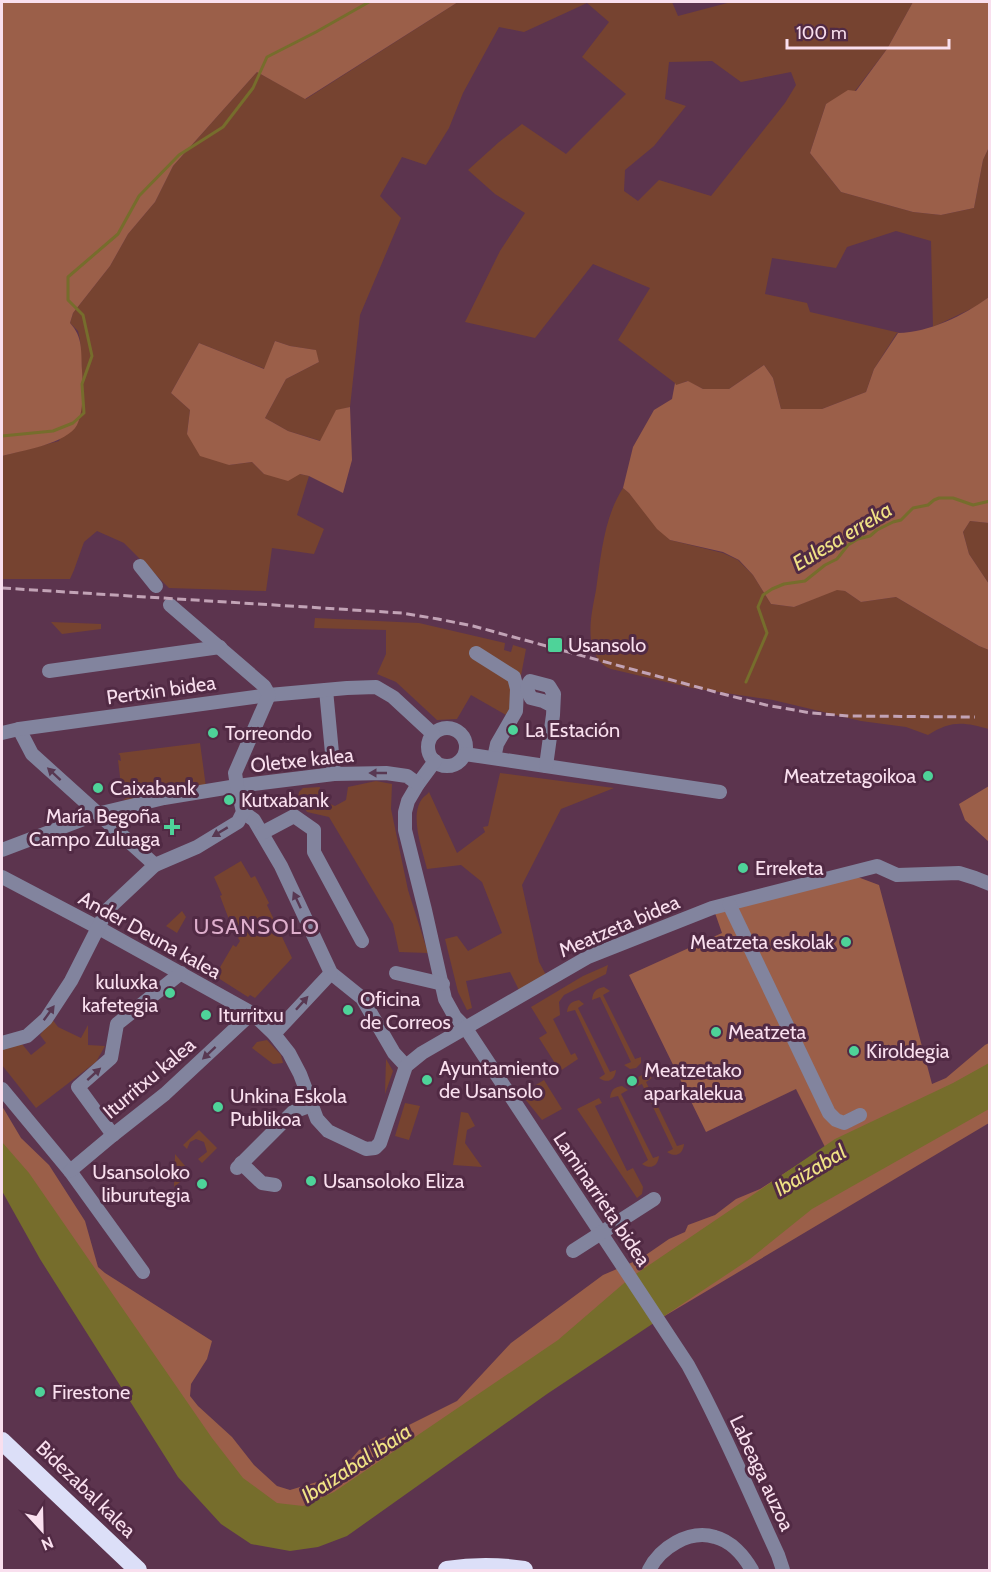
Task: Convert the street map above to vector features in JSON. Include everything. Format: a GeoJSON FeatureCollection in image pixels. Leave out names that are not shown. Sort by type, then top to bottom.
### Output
{"type":"FeatureCollection","features":[{"type":"Feature","properties":{"kind":"highway","name":"Bidezabal kalea"},"geometry":{"type":"LineString","coordinates":[[2,1441],[138,1570]]}},
{"type":"Feature","properties":{"kind":"highway"},"geometry":{"type":"LineString","coordinates":[[447,1570],[488,1567],[524,1570]]}},
{"type":"Feature","properties":{"kind":"street"},"geometry":{"type":"LineString","coordinates":[[140,566],[156,586]]}},
{"type":"Feature","properties":{"kind":"street"},"geometry":{"type":"LineString","coordinates":[[2,850],[97,814],[164,798],[237,786],[235,773],[267,691],[170,605]]}},
{"type":"Feature","properties":{"kind":"street","name":"Pertxin bidea"},"geometry":{"type":"LineString","coordinates":[[49,670],[220,647]]}},
{"type":"Feature","properties":{"kind":"street"},"geometry":{"type":"LineString","coordinates":[[476,653],[514,677],[517,689],[516,711],[497,744],[494,758]]}},
{"type":"Feature","properties":{"kind":"street","name":"Pertxin bidea"},"geometry":{"type":"LineString","coordinates":[[2,733],[267,691],[376,687],[393,697],[433,734]]}},
{"type":"Feature","properties":{"kind":"street"},"geometry":{"type":"LineString","coordinates":[[326,690],[334,774]]}},
{"type":"Feature","properties":{"kind":"street"},"geometry":{"type":"LineString","coordinates":[[546,766],[553,706]]}},
{"type":"Feature","properties":{"kind":"street"},"geometry":{"type":"LineString","coordinates":[[443,728],[455,729],[464,737],[465,754],[452,765],[435,761],[429,751],[430,739],[433,734],[443,728]]}},
{"type":"Feature","properties":{"kind":"street"},"geometry":{"type":"LineString","coordinates":[[19,729],[32,754],[155,865]]}},
{"type":"Feature","properties":{"kind":"street"},"geometry":{"type":"LineString","coordinates":[[465,754],[720,792]]}},
{"type":"Feature","properties":{"kind":"street","name":"Laminarrieta bidea"},"geometry":{"type":"LineString","coordinates":[[435,761],[408,801],[405,812],[405,830],[445,999],[666,1330],[703,1392]]}},
{"type":"Feature","properties":{"kind":"street","name":"Oletxe kalea"},"geometry":{"type":"LineString","coordinates":[[243,812],[237,786],[334,774],[394,774],[407,776],[418,784]]}},
{"type":"Feature","properties":{"kind":"street"},"geometry":{"type":"LineString","coordinates":[[2,1043],[27,1036],[46,1019],[71,981],[107,910],[155,865],[197,847],[238,822],[243,812],[254,820],[281,866],[331,973],[362,998],[394,1053],[406,1066],[422,1053],[465,1028]]}},
{"type":"Feature","properties":{"kind":"street"},"geometry":{"type":"LineString","coordinates":[[262,833],[294,816],[314,830],[314,852],[363,941]]}},
{"type":"Feature","properties":{"kind":"street","name":"Meatzeta bidea"},"geometry":{"type":"LineString","coordinates":[[465,1028],[588,957],[712,908],[877,866],[897,875],[959,873],[990,884]]}},
{"type":"Feature","properties":{"kind":"street","name":"Ander Deuna kalea"},"geometry":{"type":"LineString","coordinates":[[2,877],[252,1013],[274,1034],[289,1053],[300,1074],[317,1119],[328,1131],[366,1149],[375,1148],[380,1143],[406,1066]]}},
{"type":"Feature","properties":{"kind":"street"},"geometry":{"type":"LineString","coordinates":[[729,904],[829,1113],[836,1120],[844,1123],[860,1115]]}},
{"type":"Feature","properties":{"kind":"street"},"geometry":{"type":"LineString","coordinates":[[112,1135],[78,1087],[111,1058],[117,1024],[181,973]]}},
{"type":"Feature","properties":{"kind":"street"},"geometry":{"type":"LineString","coordinates":[[274,1034],[331,973]]}},
{"type":"Feature","properties":{"kind":"street"},"geometry":{"type":"LineString","coordinates":[[396,973],[442,984]]}},
{"type":"Feature","properties":{"kind":"street","name":"Iturritxu kalea"},"geometry":{"type":"LineString","coordinates":[[70,1171],[165,1094],[252,1013]]}},
{"type":"Feature","properties":{"kind":"street"},"geometry":{"type":"LineString","coordinates":[[2,1089],[70,1171],[143,1272]]}},
{"type":"Feature","properties":{"kind":"street"},"geometry":{"type":"LineString","coordinates":[[275,1185],[262,1183],[239,1166],[293,1112],[312,1105]]}},
{"type":"Feature","properties":{"kind":"street"},"geometry":{"type":"LineString","coordinates":[[573,1251],[654,1199]]}},
{"type":"Feature","properties":{"kind":"street","name":"Labeaga auzoa"},"geometry":{"type":"LineString","coordinates":[[703,1392],[783,1570]]}},
{"type":"Feature","properties":{"kind":"street"},"geometry":{"type":"LineString","coordinates":[[649,1570],[668,1547],[683,1538],[714,1536],[730,1544],[752,1570]]}},
{"type":"Feature","properties":{"kind":"shaded area"},"geometry":{"type":"Polygon","coordinates":[[[2,2],[458,2],[305,99],[257,72],[173,166],[155,202],[128,234],[110,266],[73,313],[70,323],[77,334],[80,345],[83,384],[82,405],[77,425],[64,437],[32,449],[2,456],[2,2]]]}},
{"type":"Feature","properties":{"kind":"shaded area"},"geometry":{"type":"Polygon","coordinates":[[[458,2],[672,2],[678,16],[731,2],[913,2],[887,49],[855,91],[826,104],[810,153],[841,192],[913,212],[941,215],[974,208],[983,160],[989,147],[989,297],[977,306],[933,327],[931,241],[896,231],[847,247],[836,268],[772,258],[765,294],[807,303],[810,312],[900,333],[897,333],[874,369],[866,392],[822,409],[781,409],[773,378],[764,365],[729,389],[703,389],[687,381],[675,386],[675,383],[618,340],[650,288],[593,264],[535,338],[465,322],[500,251],[525,213],[495,194],[468,170],[522,124],[566,154],[626,94],[582,57],[609,22],[587,3],[524,32],[499,27],[463,93],[449,128],[426,165],[402,157],[380,196],[401,218],[360,315],[350,407],[336,411],[321,441],[288,431],[265,418],[286,379],[319,362],[315,350],[275,341],[265,369],[199,343],[171,393],[190,410],[187,434],[229,465],[252,462],[264,474],[309,476],[297,515],[324,529],[314,554],[272,548],[266,591],[169,588],[124,543],[97,531],[84,542],[70,579],[2,579],[2,456],[59,441],[82,379],[80,340],[78,331],[70,323],[73,313],[110,266],[128,234],[155,202],[173,166],[257,72],[306,99],[458,2]],[[712,61],[669,62],[665,99],[686,106],[654,146],[625,170],[624,191],[638,201],[659,180],[711,196],[785,103],[796,85],[791,72],[741,82],[712,61]]]}},
{"type":"Feature","properties":{"kind":"shaded area"},"geometry":{"type":"Polygon","coordinates":[[[913,2],[989,2],[989,147],[983,160],[974,208],[941,215],[913,212],[841,192],[810,153],[826,104],[848,90],[856,91],[887,49],[913,2]]]}},
{"type":"Feature","properties":{"kind":"shaded area"},"geometry":{"type":"Polygon","coordinates":[[[989,297],[989,523],[970,521],[963,532],[969,554],[989,584],[989,650],[896,597],[861,602],[845,591],[837,590],[794,607],[771,604],[753,575],[739,560],[723,552],[670,540],[657,529],[623,488],[633,447],[654,410],[672,399],[675,383],[676,385],[688,381],[703,389],[729,389],[764,365],[773,378],[781,409],[822,409],[866,392],[874,369],[898,333],[922,330],[946,322],[989,297]]]}},
{"type":"Feature","properties":{"kind":"shaded area"},"geometry":{"type":"Polygon","coordinates":[[[275,341],[316,350],[319,362],[286,379],[265,418],[288,431],[320,441],[336,410],[350,407],[352,460],[343,493],[309,476],[300,474],[288,481],[264,474],[252,462],[229,465],[200,456],[187,434],[190,410],[171,393],[199,343],[264,369],[275,341]]]}},
{"type":"Feature","properties":{"kind":"shaded area"},"geometry":{"type":"Polygon","coordinates":[[[623,488],[670,540],[723,553],[738,560],[753,575],[771,604],[794,607],[837,589],[845,591],[861,602],[896,597],[989,650],[989,729],[958,724],[944,727],[928,735],[906,727],[861,721],[773,700],[692,688],[607,667],[597,658],[593,649],[591,621],[607,524],[623,488]]]}},
{"type":"Feature","properties":{"kind":"shaded area"},"geometry":{"type":"Polygon","coordinates":[[[970,521],[989,523],[989,584],[969,554],[963,532],[970,521]]]}},
{"type":"Feature","properties":{"kind":"shaded area"},"geometry":{"type":"Polygon","coordinates":[[[315,618],[419,623],[505,643],[504,650],[511,652],[513,645],[526,649],[516,702],[506,715],[471,695],[457,719],[437,720],[396,682],[377,674],[386,654],[386,630],[314,628],[315,618]]]}},
{"type":"Feature","properties":{"kind":"shaded area"},"geometry":{"type":"Polygon","coordinates":[[[51,622],[101,624],[101,629],[62,634],[51,622]]]}},
{"type":"Feature","properties":{"kind":"shaded area"},"geometry":{"type":"Polygon","coordinates":[[[200,743],[206,787],[202,790],[123,800],[127,797],[125,797],[125,792],[122,794],[118,760],[121,761],[118,754],[200,743]]]}},
{"type":"Feature","properties":{"kind":"shaded area"},"geometry":{"type":"Polygon","coordinates":[[[500,773],[614,788],[561,809],[522,885],[539,962],[546,975],[519,990],[510,972],[466,981],[472,1008],[467,1010],[458,992],[445,939],[457,936],[468,951],[502,933],[482,882],[461,865],[427,869],[418,834],[418,806],[429,792],[457,853],[485,832],[483,827],[488,826],[500,773]]]}},
{"type":"Feature","properties":{"kind":"shaded area"},"geometry":{"type":"Polygon","coordinates":[[[376,781],[392,784],[391,809],[408,890],[428,953],[399,952],[393,924],[329,817],[307,812],[298,797],[303,788],[320,787],[319,795],[323,801],[335,806],[346,800],[348,787],[376,781]]]}},
{"type":"Feature","properties":{"kind":"shaded area"},"geometry":{"type":"Polygon","coordinates":[[[989,786],[989,842],[965,820],[959,804],[989,786]]]}},
{"type":"Feature","properties":{"kind":"shaded area"},"geometry":{"type":"Polygon","coordinates":[[[241,861],[251,878],[255,876],[292,958],[255,998],[250,995],[248,997],[215,976],[233,945],[236,947],[240,941],[238,938],[241,935],[237,927],[233,930],[214,877],[241,861]]]}},
{"type":"Feature","properties":{"kind":"shaded area"},"geometry":{"type":"Polygon","coordinates":[[[855,876],[879,885],[932,1084],[946,1078],[989,1043],[989,1123],[500,1414],[295,1546],[151,1407],[2,1146],[2,1106],[21,1138],[49,1165],[85,1221],[98,1267],[212,1341],[207,1359],[191,1384],[190,1396],[232,1437],[254,1465],[277,1486],[290,1490],[327,1479],[346,1465],[359,1450],[457,1401],[511,1343],[603,1275],[640,1259],[669,1239],[685,1232],[688,1225],[715,1215],[736,1199],[760,1189],[825,1147],[796,1089],[706,1132],[629,975],[722,933],[715,913],[855,876]]]}},
{"type":"Feature","properties":{"kind":"shaded area"},"geometry":{"type":"Polygon","coordinates":[[[182,911],[186,917],[177,933],[166,926],[182,911]]]}},
{"type":"Feature","properties":{"kind":"shaded area"},"geometry":{"type":"Polygon","coordinates":[[[608,965],[606,974],[564,995],[559,1002],[560,1015],[553,1019],[571,1055],[575,1053],[578,1059],[560,1071],[539,1038],[547,1033],[531,1007],[583,976],[608,965]]]}},
{"type":"Feature","properties":{"kind":"shaded area"},"geometry":{"type":"Polygon","coordinates":[[[604,987],[610,991],[603,995],[635,1059],[641,1057],[641,1063],[636,1068],[630,1069],[624,1065],[631,1062],[600,997],[592,1000],[595,991],[604,987]]]}},
{"type":"Feature","properties":{"kind":"shaded area"},"geometry":{"type":"Polygon","coordinates":[[[579,1000],[584,1004],[578,1008],[610,1072],[616,1070],[611,1080],[605,1081],[599,1078],[605,1074],[575,1010],[567,1012],[570,1004],[579,1000]]]}},
{"type":"Feature","properties":{"kind":"shaded area"},"geometry":{"type":"Polygon","coordinates":[[[52,1019],[58,1027],[81,1038],[88,1025],[88,1045],[105,1046],[96,1062],[36,1108],[2,1065],[2,1049],[22,1044],[31,1055],[46,1043],[40,1035],[52,1019]]]}},
{"type":"Feature","properties":{"kind":"shaded area"},"geometry":{"type":"Polygon","coordinates":[[[267,1040],[281,1055],[283,1063],[273,1064],[252,1048],[257,1042],[267,1040]]]}},
{"type":"Feature","properties":{"kind":"shaded area"},"geometry":{"type":"Polygon","coordinates":[[[386,1059],[393,1071],[385,1094],[386,1059]]]}},
{"type":"Feature","properties":{"kind":"shaded area"},"geometry":{"type":"Polygon","coordinates":[[[646,1074],[652,1078],[646,1082],[677,1146],[684,1144],[678,1154],[673,1155],[667,1152],[673,1149],[642,1084],[635,1087],[638,1078],[646,1074]]]}},
{"type":"Feature","properties":{"kind":"shaded area"},"geometry":{"type":"Polygon","coordinates":[[[544,1080],[562,1109],[542,1120],[521,1094],[544,1080]]]}},
{"type":"Feature","properties":{"kind":"shaded area"},"geometry":{"type":"Polygon","coordinates":[[[622,1086],[628,1090],[621,1094],[653,1158],[659,1156],[654,1166],[648,1167],[642,1164],[648,1160],[618,1096],[610,1098],[613,1089],[622,1086]]]}},
{"type":"Feature","properties":{"kind":"shaded area"},"geometry":{"type":"Polygon","coordinates":[[[599,1098],[602,1103],[595,1106],[627,1171],[633,1168],[643,1187],[642,1194],[637,1198],[577,1109],[599,1098]]]}},
{"type":"Feature","properties":{"kind":"shaded area"},"geometry":{"type":"Polygon","coordinates":[[[405,1103],[420,1106],[409,1140],[395,1136],[405,1103]]]}},
{"type":"Feature","properties":{"kind":"shaded area"},"geometry":{"type":"Polygon","coordinates":[[[461,1112],[468,1113],[475,1126],[467,1130],[465,1143],[482,1167],[453,1165],[461,1112]]]}},
{"type":"Feature","properties":{"kind":"shaded area"},"geometry":{"type":"Polygon","coordinates":[[[199,1130],[217,1148],[202,1163],[198,1159],[207,1152],[204,1142],[196,1139],[190,1142],[187,1149],[183,1145],[199,1130]]]}},
{"type":"Feature","properties":{"kind":"shaded area"},"geometry":{"type":"Polygon","coordinates":[[[175,1154],[191,1173],[174,1187],[175,1154]]]}},
{"type":"Feature","properties":{"kind":"water","name":"Ibaizabal"},"geometry":{"type":"Polygon","coordinates":[[[989,1063],[989,1109],[812,1209],[750,1259],[547,1394],[347,1536],[318,1547],[290,1551],[251,1544],[221,1524],[178,1477],[40,1259],[2,1191],[2,1142],[29,1173],[212,1438],[243,1478],[277,1503],[303,1506],[334,1492],[558,1340],[630,1278],[835,1139],[953,1083],[989,1063]]]}},
{"type":"Feature","properties":{"kind":"waterway"},"geometry":{"type":"LineString","coordinates":[[2,436],[53,431],[73,423],[84,413],[82,384],[92,356],[83,315],[68,300],[68,277],[118,234],[139,196],[179,155],[223,127],[253,88],[267,57],[369,2]]}},
{"type":"Feature","properties":{"kind":"waterway","name":"Eulesa erreka"},"geometry":{"type":"LineString","coordinates":[[746,682],[767,633],[758,607],[763,595],[784,584],[805,581],[825,565],[837,559],[848,545],[901,520],[913,508],[928,505],[939,498],[953,498],[973,505],[990,501]]}},
{"type":"Feature","properties":{"kind":"railway"},"geometry":{"type":"LineString","coordinates":[[2,588],[402,613],[473,626],[766,705],[811,713],[849,716],[975,717]]}},
{"type":"Feature","properties":{"kind":"place","name":"Usansolo"},"geometry":{"type":"Point","coordinates":[555,645]}},
{"type":"Feature","properties":{"kind":"place","name":"La Estación"},"geometry":{"type":"Point","coordinates":[513,730]}},
{"type":"Feature","properties":{"kind":"place","name":"Torreondo"},"geometry":{"type":"Point","coordinates":[213,733]}},
{"type":"Feature","properties":{"kind":"place","name":"Meatzetagoikoa"},"geometry":{"type":"Point","coordinates":[928,776]}},
{"type":"Feature","properties":{"kind":"place","name":"Caixabank"},"geometry":{"type":"Point","coordinates":[98,788]}},
{"type":"Feature","properties":{"kind":"place","name":"Kutxabank"},"geometry":{"type":"Point","coordinates":[229,800]}},
{"type":"Feature","properties":{"kind":"place","name":"María Begoña Campo Zuluaga"},"geometry":{"type":"Point","coordinates":[172,827]}},
{"type":"Feature","properties":{"kind":"place","name":"Erreketa"},"geometry":{"type":"Point","coordinates":[743,868]}},
{"type":"Feature","properties":{"kind":"place","name":"Meatzeta eskolak"},"geometry":{"type":"Point","coordinates":[846,942]}},
{"type":"Feature","properties":{"kind":"place","name":"kuluxka kafetegia"},"geometry":{"type":"Point","coordinates":[170,993]}},
{"type":"Feature","properties":{"kind":"place","name":"Oficina de Correos"},"geometry":{"type":"Point","coordinates":[348,1010]}},
{"type":"Feature","properties":{"kind":"place","name":"Iturritxu"},"geometry":{"type":"Point","coordinates":[206,1015]}},
{"type":"Feature","properties":{"kind":"place","name":"Meatzeta"},"geometry":{"type":"Point","coordinates":[716,1032]}},
{"type":"Feature","properties":{"kind":"place","name":"Kiroldegia"},"geometry":{"type":"Point","coordinates":[854,1051]}},
{"type":"Feature","properties":{"kind":"place","name":"Ayuntamiento de Usansolo"},"geometry":{"type":"Point","coordinates":[427,1080]}},
{"type":"Feature","properties":{"kind":"place","name":"Meatzetako aparkalekua"},"geometry":{"type":"Point","coordinates":[632,1081]}},
{"type":"Feature","properties":{"kind":"place","name":"Unkina Eskola Publikoa"},"geometry":{"type":"Point","coordinates":[218,1107]}},
{"type":"Feature","properties":{"kind":"place","name":"Usansoloko Eliza"},"geometry":{"type":"Point","coordinates":[311,1181]}},
{"type":"Feature","properties":{"kind":"place","name":"Usansoloko liburutegia"},"geometry":{"type":"Point","coordinates":[202,1184]}},
{"type":"Feature","properties":{"kind":"place","name":"Firestone"},"geometry":{"type":"Point","coordinates":[40,1392]}},
{"type":"Feature","properties":{"kind":"district","name":"USANSOLO"},"geometry":{"type":"Point","coordinates":[257,926]}},
{"type":"Feature","properties":{"kind":"water label","name":"Ibaizabal ibaia"},"geometry":{"type":"Point","coordinates":[356,1463]}}]}
